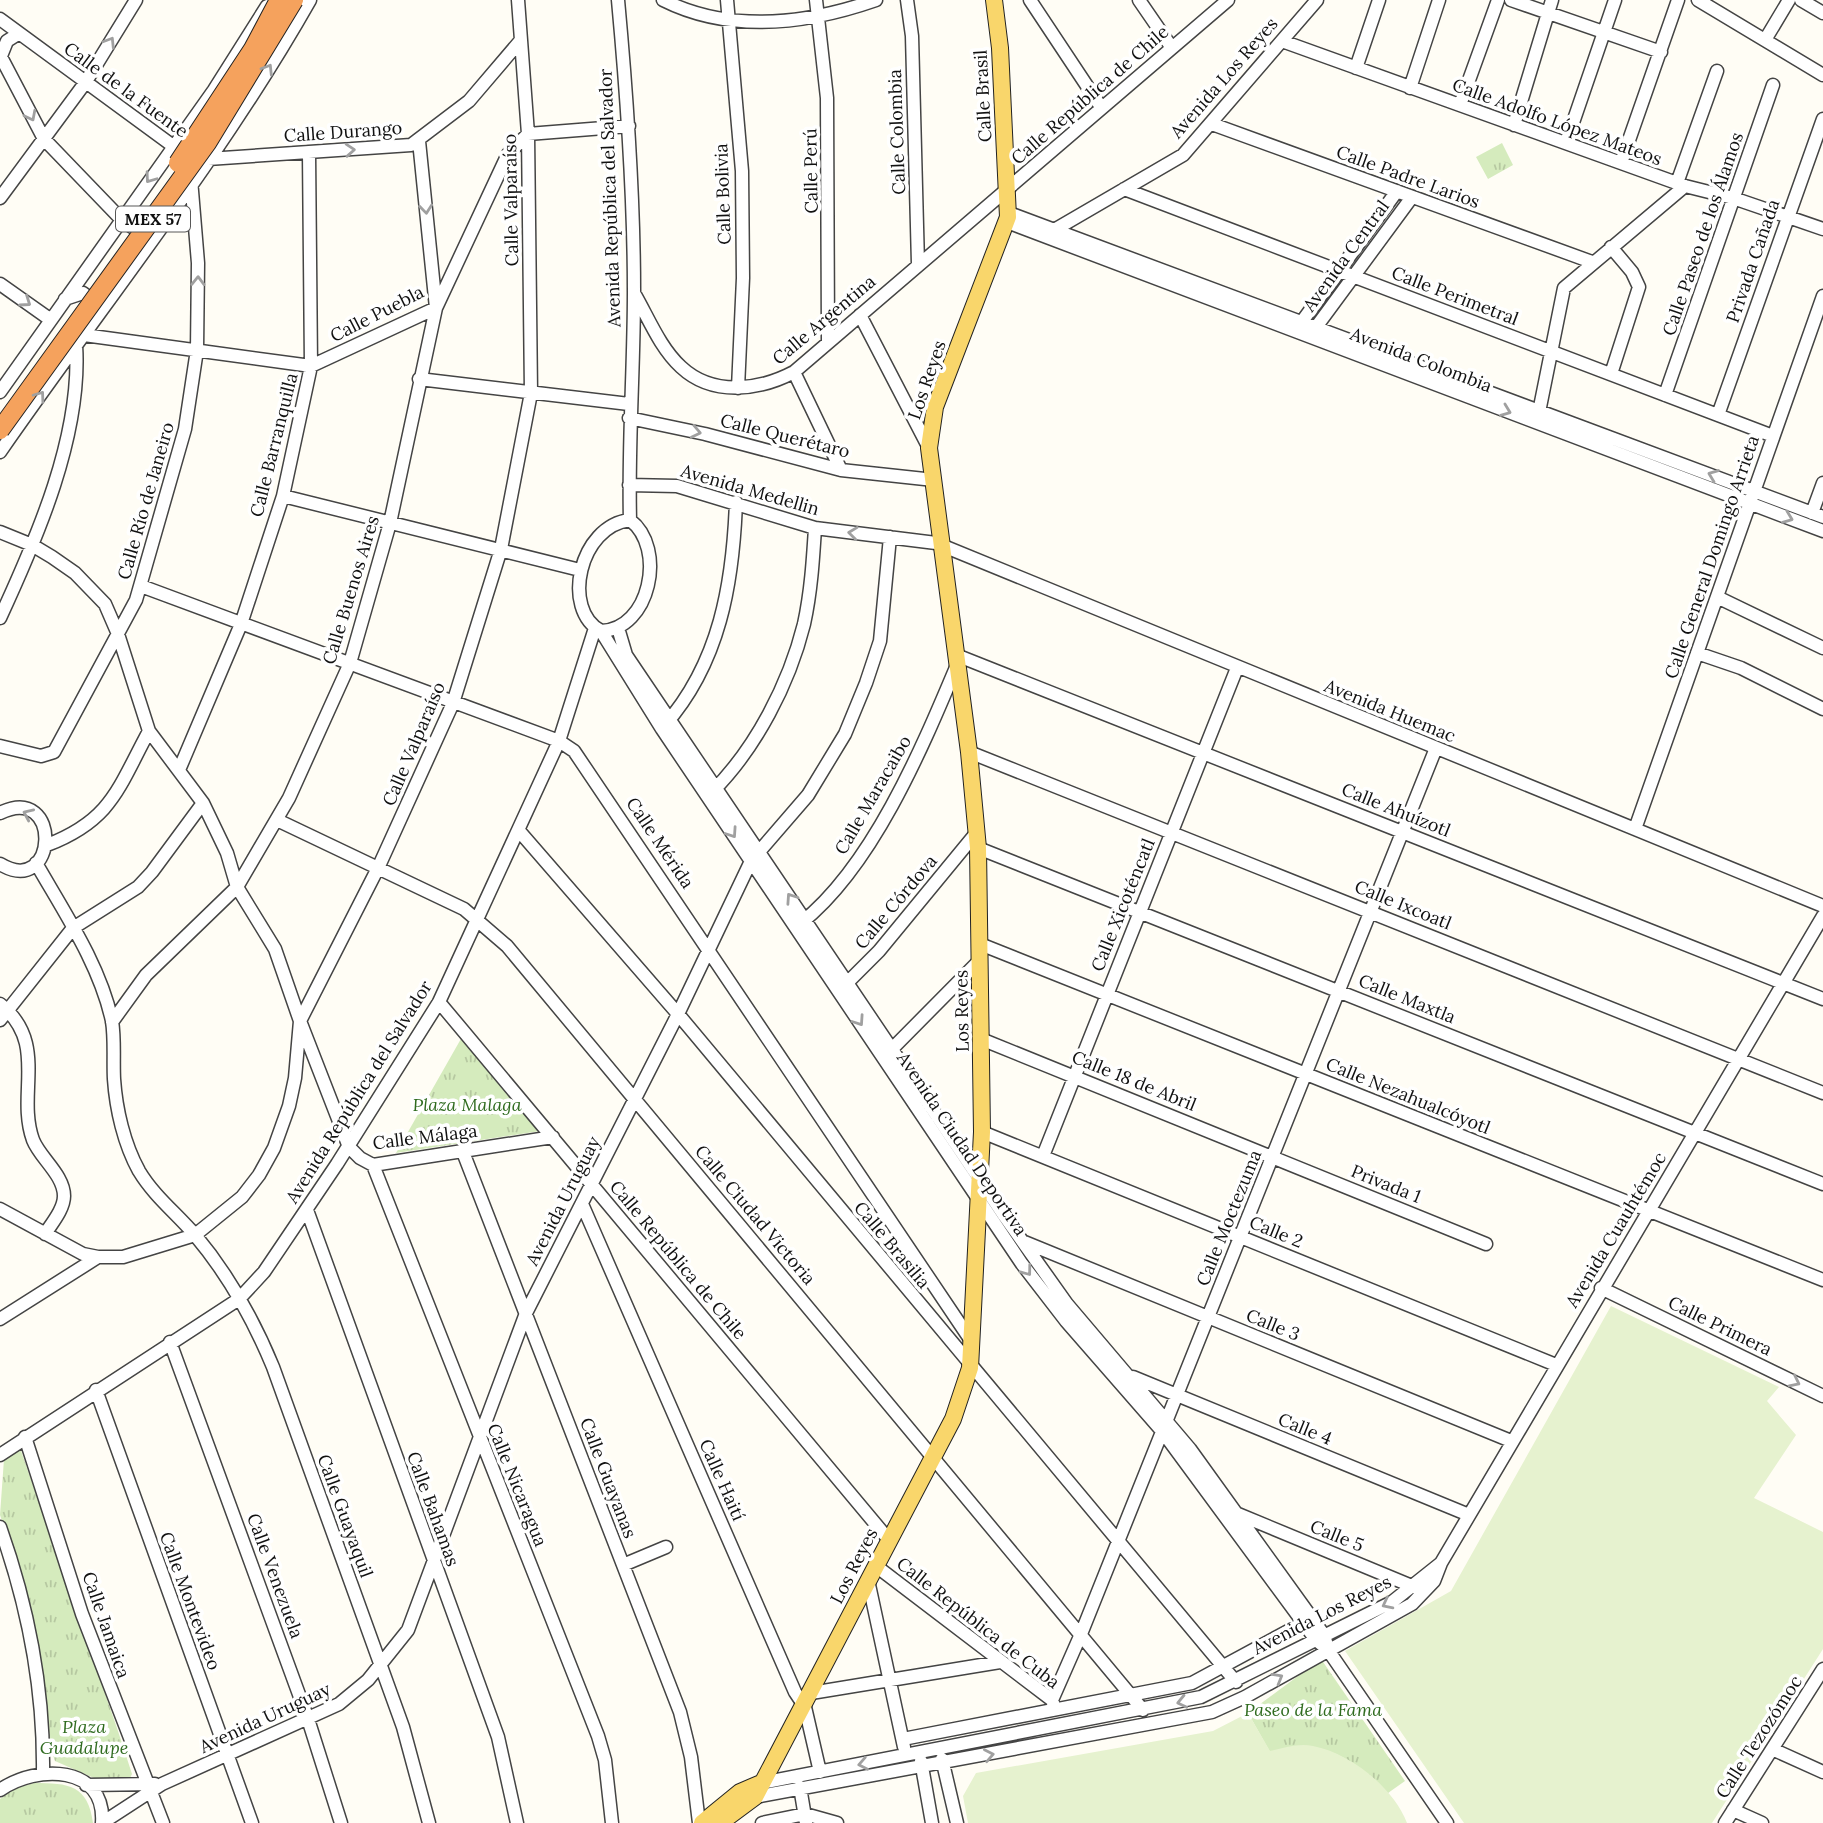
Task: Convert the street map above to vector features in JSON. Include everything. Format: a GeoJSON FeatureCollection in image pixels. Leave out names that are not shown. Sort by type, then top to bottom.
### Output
{"type":"FeatureCollection","features":[{"type":"Feature","properties":{"kind":"highway","name":"MEX 57"},"geometry":{"type":"LineString","coordinates":[[0,411],[190,147],[253,49],[279,0]]}},
{"type":"Feature","properties":{"kind":"highway","name":"MEX 57"},"geometry":{"type":"LineString","coordinates":[[0,430],[207,143],[294,0]]}},
{"type":"Feature","properties":{"kind":"main road","name":"Calle Brasil"},"geometry":{"type":"LineString","coordinates":[[994,0],[1000,48],[1007,190]]}},
{"type":"Feature","properties":{"kind":"main road","name":"Los Reyes"},"geometry":{"type":"LineString","coordinates":[[758,1790],[808,1700],[953,1419],[970,1367],[982,1132],[977,840],[969,752],[929,448],[935,407],[1008,217],[1007,190]]}},
{"type":"Feature","properties":{"kind":"main road","name":"Avenida Los Reyes"},"geometry":{"type":"LineString","coordinates":[[701,1823],[740,1792],[758,1790]]}},
{"type":"Feature","properties":{"kind":"main road","name":"Avenida Los Reyes"},"geometry":{"type":"LineString","coordinates":[[720,1823],[758,1790]]}},
{"type":"Feature","properties":{"kind":"street"},"geometry":{"type":"LineString","coordinates":[[0,198],[85,83],[136,0]]}},
{"type":"Feature","properties":{"kind":"street"},"geometry":{"type":"LineString","coordinates":[[0,392],[214,90],[271,0]]}},
{"type":"Feature","properties":{"kind":"street"},"geometry":{"type":"LineString","coordinates":[[0,452],[161,229],[310,0]]}},
{"type":"Feature","properties":{"kind":"street","name":"Calle Valparaíso"},"geometry":{"type":"LineString","coordinates":[[0,1319],[98,1257],[123,1257],[195,1236],[242,1198],[274,1148],[295,1078],[300,1021],[379,866],[453,703],[501,549],[531,393],[528,134],[518,0]]}},
{"type":"Feature","properties":{"kind":"street","name":"Avenida República del Salvador"},"geometry":{"type":"LineString","coordinates":[[618,0],[629,126],[634,293],[629,411],[629,520]]}},
{"type":"Feature","properties":{"kind":"street"},"geometry":{"type":"LineString","coordinates":[[663,0],[701,15],[731,20],[784,22],[820,18],[876,0]]}},
{"type":"Feature","properties":{"kind":"street","name":"Calle Bolivia"},"geometry":{"type":"LineString","coordinates":[[727,0],[731,20],[742,171],[743,278],[738,388]]}},
{"type":"Feature","properties":{"kind":"street","name":"Calle Perú"},"geometry":{"type":"LineString","coordinates":[[816,0],[827,97],[828,342]]}},
{"type":"Feature","properties":{"kind":"street","name":"Calle Colombia"},"geometry":{"type":"LineString","coordinates":[[907,0],[912,36],[918,264]]}},
{"type":"Feature","properties":{"kind":"street"},"geometry":{"type":"LineString","coordinates":[[1030,0],[1101,107]]}},
{"type":"Feature","properties":{"kind":"street"},"geometry":{"type":"LineString","coordinates":[[1139,0],[1171,48]]}},
{"type":"Feature","properties":{"kind":"street","name":"Calle República de Chile"},"geometry":{"type":"LineString","coordinates":[[1007,190],[1228,0]]}},
{"type":"Feature","properties":{"kind":"street","name":"Avenida Los Reyes"},"geometry":{"type":"LineString","coordinates":[[1049,233],[1175,161],[1212,124],[1317,0]]}},
{"type":"Feature","properties":{"kind":"street"},"geometry":{"type":"LineString","coordinates":[[1356,68],[1379,0]]}},
{"type":"Feature","properties":{"kind":"street"},"geometry":{"type":"LineString","coordinates":[[1410,88],[1439,0]]}},
{"type":"Feature","properties":{"kind":"street"},"geometry":{"type":"LineString","coordinates":[[1460,105],[1498,0]]}},
{"type":"Feature","properties":{"kind":"street"},"geometry":{"type":"LineString","coordinates":[[1511,0],[1661,52]]}},
{"type":"Feature","properties":{"kind":"street"},"geometry":{"type":"LineString","coordinates":[[1514,125],[1552,0]]}},
{"type":"Feature","properties":{"kind":"street"},"geometry":{"type":"LineString","coordinates":[[1566,143],[1615,0]]}},
{"type":"Feature","properties":{"kind":"street"},"geometry":{"type":"LineString","coordinates":[[1621,163],[1678,0]]}},
{"type":"Feature","properties":{"kind":"street"},"geometry":{"type":"LineString","coordinates":[[1699,0],[1823,75]]}},
{"type":"Feature","properties":{"kind":"street"},"geometry":{"type":"LineString","coordinates":[[1765,40],[1789,0]]}},
{"type":"Feature","properties":{"kind":"street"},"geometry":{"type":"LineString","coordinates":[[1801,0],[1823,13]]}},
{"type":"Feature","properties":{"kind":"street","name":"Calle de la Fuente"},"geometry":{"type":"LineString","coordinates":[[0,19],[173,146],[188,161],[192,183]]}},
{"type":"Feature","properties":{"kind":"street"},"geometry":{"type":"LineString","coordinates":[[20,35],[7,41],[0,56],[44,139],[121,219],[144,231],[161,229]]}},
{"type":"Feature","properties":{"kind":"street","name":"Calle Durango"},"geometry":{"type":"LineString","coordinates":[[208,159],[403,147],[419,142],[469,101],[521,40]]}},
{"type":"Feature","properties":{"kind":"street","name":"Calle Adolfo López Mateos"},"geometry":{"type":"LineString","coordinates":[[1282,41],[1681,185],[1734,198],[1823,229]]}},
{"type":"Feature","properties":{"kind":"street"},"geometry":{"type":"LineString","coordinates":[[1538,416],[1550,351],[1568,283],[1681,185],[1717,71]]}},
{"type":"Feature","properties":{"kind":"street","name":"Calle Paseo de los Álamos"},"geometry":{"type":"LineString","coordinates":[[1665,395],[1773,85]]}},
{"type":"Feature","properties":{"kind":"street","name":"Privada Cañada"},"geometry":{"type":"LineString","coordinates":[[1718,415],[1823,119]]}},
{"type":"Feature","properties":{"kind":"street","name":"Calle Padre Larios"},"geometry":{"type":"LineString","coordinates":[[1212,124],[1592,262]]}},
{"type":"Feature","properties":{"kind":"street"},"geometry":{"type":"LineString","coordinates":[[528,134],[629,126]]}},
{"type":"Feature","properties":{"kind":"street","name":"Calle Puebla"},"geometry":{"type":"LineString","coordinates":[[311,366],[436,308],[508,154],[528,134]]}},
{"type":"Feature","properties":{"kind":"street","name":"Calle Buenos Aires"},"geometry":{"type":"LineString","coordinates":[[112,1021],[146,975],[237,887],[277,820],[350,663],[390,523],[436,308],[419,142]]}},
{"type":"Feature","properties":{"kind":"street","name":"Calle Barranquilla"},"geometry":{"type":"LineString","coordinates":[[179,770],[241,624],[283,496],[311,366],[309,153]]}},
{"type":"Feature","properties":{"kind":"street","name":"Calle Río de Janeiro"},"geometry":{"type":"LineString","coordinates":[[0,746],[41,757],[54,752],[141,586],[185,429],[197,349],[198,263],[192,183]]}},
{"type":"Feature","properties":{"kind":"street","name":"Calle Perimetral"},"geometry":{"type":"LineString","coordinates":[[1125,189],[1773,436]]}},
{"type":"Feature","properties":{"kind":"street","name":"Calle Argentina"},"geometry":{"type":"LineString","coordinates":[[634,293],[669,353],[682,369],[697,378],[738,388],[772,384],[794,372],[1007,190]]}},
{"type":"Feature","properties":{"kind":"street","name":"Avenida Central"},"geometry":{"type":"LineString","coordinates":[[1298,327],[1397,191]]}},
{"type":"Feature","properties":{"kind":"street","name":"Avenida Central"},"geometry":{"type":"LineString","coordinates":[[1312,332],[1412,197]]}},
{"type":"Feature","properties":{"kind":"street","name":"Avenida Colombia"},"geometry":{"type":"LineString","coordinates":[[1008,217],[1538,416],[1818,515]]}},
{"type":"Feature","properties":{"kind":"street"},"geometry":{"type":"LineString","coordinates":[[1611,247],[1632,272],[1639,287],[1611,374]]}},
{"type":"Feature","properties":{"kind":"street"},"geometry":{"type":"LineString","coordinates":[[0,284],[51,320]]}},
{"type":"Feature","properties":{"kind":"street"},"geometry":{"type":"LineString","coordinates":[[65,299],[79,292],[88,295],[94,301],[98,314]]}},
{"type":"Feature","properties":{"kind":"street","name":"Calle General Domingo Arrieta"},"geometry":{"type":"LineString","coordinates":[[1634,829],[1823,296]]}},
{"type":"Feature","properties":{"kind":"street"},"geometry":{"type":"LineString","coordinates":[[860,315],[929,448]]}},
{"type":"Feature","properties":{"kind":"street"},"geometry":{"type":"LineString","coordinates":[[80,340],[197,349],[311,366]]}},
{"type":"Feature","properties":{"kind":"street"},"geometry":{"type":"LineString","coordinates":[[0,618],[51,492],[75,399],[80,340]]}},
{"type":"Feature","properties":{"kind":"street"},"geometry":{"type":"LineString","coordinates":[[794,372],[841,470]]}},
{"type":"Feature","properties":{"kind":"street","name":"Calle Querétaro"},"geometry":{"type":"LineString","coordinates":[[419,379],[531,393],[629,411],[841,470],[934,481]]}},
{"type":"Feature","properties":{"kind":"street","name":"Avenida Colombia"},"geometry":{"type":"LineString","coordinates":[[1538,416],[1823,531]]}},
{"type":"Feature","properties":{"kind":"street"},"geometry":{"type":"LineString","coordinates":[[1818,515],[1823,483]]}},
{"type":"Feature","properties":{"kind":"street","name":"Avenida Medellin"},"geometry":{"type":"LineString","coordinates":[[629,485],[666,484],[736,502],[815,528],[936,543],[943,548]]}},
{"type":"Feature","properties":{"kind":"street"},"geometry":{"type":"LineString","coordinates":[[283,496],[580,570]]}},
{"type":"Feature","properties":{"kind":"street"},"geometry":{"type":"LineString","coordinates":[[666,725],[697,680],[717,636],[729,592],[736,502]]}},
{"type":"Feature","properties":{"kind":"street"},"geometry":{"type":"LineString","coordinates":[[629,520],[646,537],[651,564],[643,598],[618,628],[598,629],[580,593],[580,570],[584,557],[600,534],[619,522],[629,520]]}},
{"type":"Feature","properties":{"kind":"street"},"geometry":{"type":"LineString","coordinates":[[711,792],[760,730],[794,653],[810,590],[815,528]]}},
{"type":"Feature","properties":{"kind":"street"},"geometry":{"type":"LineString","coordinates":[[0,533],[32,544],[93,589],[105,604],[118,634],[149,731],[203,803],[237,887],[275,948],[349,1147]]}},
{"type":"Feature","properties":{"kind":"street","name":"Avenida Uruguay"},"geometry":{"type":"LineString","coordinates":[[43,1772],[71,1777],[86,1785],[100,1802],[102,1823],[154,1786],[230,1756],[353,1695],[382,1665],[408,1630],[526,1313],[678,1014],[754,856],[800,805],[825,771],[866,683],[880,641],[890,537]]}},
{"type":"Feature","properties":{"kind":"street","name":"Avenida Huemac"},"geometry":{"type":"LineString","coordinates":[[943,548],[1823,906]]}},
{"type":"Feature","properties":{"kind":"street","name":"Calle Mérida"},"geometry":{"type":"LineString","coordinates":[[141,586],[559,741],[581,758],[972,1342]]}},
{"type":"Feature","properties":{"kind":"street"},"geometry":{"type":"LineString","coordinates":[[1717,597],[1823,648]]}},
{"type":"Feature","properties":{"kind":"street","name":"Avenida Ciudad Deportiva"},"geometry":{"type":"LineString","coordinates":[[618,628],[626,655],[666,725]]}},
{"type":"Feature","properties":{"kind":"street","name":"Avenida República del Salvador"},"geometry":{"type":"LineString","coordinates":[[0,1455],[239,1299],[264,1272],[349,1147],[439,1002],[520,832],[559,741],[598,629]]}},
{"type":"Feature","properties":{"kind":"street","name":"Avenida Ciudad Deportiva"},"geometry":{"type":"LineString","coordinates":[[598,629],[888,1053],[1067,1304],[1236,1513],[1446,1822]]}},
{"type":"Feature","properties":{"kind":"street"},"geometry":{"type":"LineString","coordinates":[[1697,653],[1741,668],[1823,709]]}},
{"type":"Feature","properties":{"kind":"street","name":"Calle Ahuízotl"},"geometry":{"type":"LineString","coordinates":[[956,660],[1203,752],[1823,999]]}},
{"type":"Feature","properties":{"kind":"street","name":"Calle Maracaibo"},"geometry":{"type":"LineString","coordinates":[[800,923],[839,885],[878,826],[930,730],[956,660]]}},
{"type":"Feature","properties":{"kind":"street","name":"Calle Xicoténcatl"},"geometry":{"type":"LineString","coordinates":[[1043,1156],[1237,668]]}},
{"type":"Feature","properties":{"kind":"street"},"geometry":{"type":"LineString","coordinates":[[0,864],[16,870],[36,863],[47,845],[72,835],[101,814],[112,801],[149,731]]}},
{"type":"Feature","properties":{"kind":"street","name":"Calle Moctezuma"},"geometry":{"type":"LineString","coordinates":[[1053,1705],[1436,748]]}},
{"type":"Feature","properties":{"kind":"street","name":"Calle Ixcoatl"},"geometry":{"type":"LineString","coordinates":[[969,752],[1823,1093]]}},
{"type":"Feature","properties":{"kind":"street"},"geometry":{"type":"LineString","coordinates":[[45,1234],[57,1216],[64,1195],[60,1182],[33,1141],[29,1122],[31,1058],[22,1033],[3,1012],[73,928],[138,887],[203,803]]}},
{"type":"Feature","properties":{"kind":"street"},"geometry":{"type":"LineString","coordinates":[[0,814],[11,809],[30,812],[44,826],[47,845]]}},
{"type":"Feature","properties":{"kind":"street","name":"Calle Ciudad Victoria"},"geometry":{"type":"LineString","coordinates":[[277,820],[379,866],[479,919],[515,955],[934,1455],[1143,1710]]}},
{"type":"Feature","properties":{"kind":"street","name":"Calle Brasilia"},"geometry":{"type":"LineString","coordinates":[[520,832],[678,1014],[970,1367],[1236,1682]]}},
{"type":"Feature","properties":{"kind":"street","name":"Calle Maxtla"},"geometry":{"type":"LineString","coordinates":[[977,840],[1139,912],[1823,1184]]}},
{"type":"Feature","properties":{"kind":"street","name":"Calle Córdova"},"geometry":{"type":"LineString","coordinates":[[843,987],[879,951],[977,840]]}},
{"type":"Feature","properties":{"kind":"street","name":"Calle Guayaquil"},"geometry":{"type":"LineString","coordinates":[[36,863],[73,928],[100,985],[112,1021],[114,1083],[121,1122],[139,1171],[166,1206],[195,1236],[239,1299],[273,1367],[382,1665],[403,1727],[429,1823]]}},
{"type":"Feature","properties":{"kind":"street","name":"Avenida Cuauhtémoc"},"geometry":{"type":"LineString","coordinates":[[1441,1563],[1556,1364],[1823,916]]}},
{"type":"Feature","properties":{"kind":"street"},"geometry":{"type":"LineString","coordinates":[[888,1053],[980,952]]}},
{"type":"Feature","properties":{"kind":"street","name":"Calle Nezahualcóyotl"},"geometry":{"type":"LineString","coordinates":[[980,952],[1107,993],[1823,1280]]}},
{"type":"Feature","properties":{"kind":"street","name":"Calle República de Chile"},"geometry":{"type":"LineString","coordinates":[[439,1002],[889,1540]]}},
{"type":"Feature","properties":{"kind":"street","name":"Calle 18 de Abril"},"geometry":{"type":"LineString","coordinates":[[981,1039],[1273,1156]]}},
{"type":"Feature","properties":{"kind":"street","name":"Avenida Ciudad Deportiva"},"geometry":{"type":"LineString","coordinates":[[888,1053],[977,1198],[1066,1321],[1165,1425],[1303,1623],[1320,1638]]}},
{"type":"Feature","properties":{"kind":"street","name":"Calle 2"},"geometry":{"type":"LineString","coordinates":[[982,1132],[1556,1364]]}},
{"type":"Feature","properties":{"kind":"street","name":"Calle Málaga"},"geometry":{"type":"LineString","coordinates":[[349,1147],[360,1158],[373,1165],[553,1137]]}},
{"type":"Feature","properties":{"kind":"street","name":"Calle Guayanas"},"geometry":{"type":"LineString","coordinates":[[463,1152],[680,1712],[691,1757],[701,1823]]}},
{"type":"Feature","properties":{"kind":"street","name":"Privada 1"},"geometry":{"type":"LineString","coordinates":[[1273,1156],[1486,1244]]}},
{"type":"Feature","properties":{"kind":"street","name":"Calle Nicaragua"},"geometry":{"type":"LineString","coordinates":[[373,1165],[598,1736],[605,1760],[612,1823]]}},
{"type":"Feature","properties":{"kind":"street","name":"Calle Haití"},"geometry":{"type":"LineString","coordinates":[[582,1204],[795,1692],[808,1700],[820,1772]]}},
{"type":"Feature","properties":{"kind":"street"},"geometry":{"type":"LineString","coordinates":[[0,1209],[83,1254],[98,1257]]}},
{"type":"Feature","properties":{"kind":"street","name":"Calle Bahamas"},"geometry":{"type":"LineString","coordinates":[[307,1210],[498,1737],[517,1823]]}},
{"type":"Feature","properties":{"kind":"street","name":"Calle 3"},"geometry":{"type":"LineString","coordinates":[[1022,1241],[1511,1441]]}},
{"type":"Feature","properties":{"kind":"street","name":"Calle Primera"},"geometry":{"type":"LineString","coordinates":[[1601,1288],[1823,1396]]}},
{"type":"Feature","properties":{"kind":"street","name":"Calle Venezuela"},"geometry":{"type":"LineString","coordinates":[[170,1342],[308,1719],[341,1823]]}},
{"type":"Feature","properties":{"kind":"street","name":"Calle 4"},"geometry":{"type":"LineString","coordinates":[[1127,1375],[1469,1515]]}},
{"type":"Feature","properties":{"kind":"street","name":"Calle Montevideo"},"geometry":{"type":"LineString","coordinates":[[96,1390],[252,1823]]}},
{"type":"Feature","properties":{"kind":"street","name":"Calle Jamaica"},"geometry":{"type":"LineString","coordinates":[[25,1437],[82,1614],[154,1786],[163,1823]]}},
{"type":"Feature","properties":{"kind":"street","name":"Calle 5"},"geometry":{"type":"LineString","coordinates":[[1236,1513],[1420,1589]]}},
{"type":"Feature","properties":{"kind":"street"},"geometry":{"type":"LineString","coordinates":[[0,1527],[29,1624],[42,1723],[43,1772],[13,1781],[0,1790]]}},
{"type":"Feature","properties":{"kind":"street"},"geometry":{"type":"LineString","coordinates":[[623,1565],[667,1547]]}},
{"type":"Feature","properties":{"kind":"street","name":"Avenida Los Reyes"},"geometry":{"type":"LineString","coordinates":[[758,1790],[820,1772],[907,1763],[922,1767],[1212,1712],[1245,1697],[1390,1617],[1420,1589],[1441,1563]]}},
{"type":"Feature","properties":{"kind":"street"},"geometry":{"type":"LineString","coordinates":[[873,1573],[890,1681],[907,1763]]}},
{"type":"Feature","properties":{"kind":"street","name":"Calle República de Cuba"},"geometry":{"type":"LineString","coordinates":[[873,1573],[1000,1661],[1053,1705]]}},
{"type":"Feature","properties":{"kind":"street","name":"Avenida Los Reyes"},"geometry":{"type":"LineString","coordinates":[[758,1790],[800,1787],[907,1763],[920,1753],[1201,1697],[1420,1589]]}},
{"type":"Feature","properties":{"kind":"street"},"geometry":{"type":"LineString","coordinates":[[903,1740],[1053,1705],[1132,1696],[1192,1683],[1303,1623]]}},
{"type":"Feature","properties":{"kind":"street"},"geometry":{"type":"LineString","coordinates":[[808,1700],[890,1681],[1000,1661]]}},
{"type":"Feature","properties":{"kind":"street","name":"Calle Tezozómoc"},"geometry":{"type":"LineString","coordinates":[[1725,1823],[1821,1678]]}},
{"type":"Feature","properties":{"kind":"street"},"geometry":{"type":"LineString","coordinates":[[935,1733],[957,1823]]}},
{"type":"Feature","properties":{"kind":"street"},"geometry":{"type":"LineString","coordinates":[[917,1737],[932,1823]]}},
{"type":"Feature","properties":{"kind":"street"},"geometry":{"type":"LineString","coordinates":[[1772,1749],[1823,1772]]}},
{"type":"Feature","properties":{"kind":"street","name":"Avenida Uruguay"},"geometry":{"type":"LineString","coordinates":[[86,1785],[154,1786]]}},
{"type":"Feature","properties":{"kind":"street"},"geometry":{"type":"LineString","coordinates":[[800,1787],[806,1819]]}},
{"type":"Feature","properties":{"kind":"street"},"geometry":{"type":"LineString","coordinates":[[1733,1810],[1762,1823]]}},
{"type":"Feature","properties":{"kind":"street"},"geometry":{"type":"LineString","coordinates":[[762,1823],[806,1819],[837,1823]]}},
{"type":"Feature","properties":{"kind":"green space"},"geometry":{"type":"Polygon","coordinates":[[[1502,143],[1513,165],[1488,179],[1476,157],[1502,143]]]}},
{"type":"Feature","properties":{"kind":"green space","name":"Plaza Malaga"},"geometry":{"type":"Polygon","coordinates":[[[462,1037],[540,1131],[396,1153],[462,1037]]]}},
{"type":"Feature","properties":{"kind":"green space"},"geometry":{"type":"Polygon","coordinates":[[[1611,1306],[1779,1387],[1767,1401],[1796,1435],[1754,1498],[1823,1532],[1823,1649],[1712,1823],[1464,1823],[1345,1651],[1451,1591],[1611,1306]]]}},
{"type":"Feature","properties":{"kind":"green space","name":"Plaza Guadalupe"},"geometry":{"type":"Polygon","coordinates":[[[20,1448],[118,1731],[132,1774],[129,1780],[103,1782],[55,1761],[50,1746],[38,1648],[23,1582],[0,1515],[4,1459],[20,1448]]]}},
{"type":"Feature","properties":{"kind":"green space","name":"Paseo de la Fama"},"geometry":{"type":"Polygon","coordinates":[[[1321,1659],[1405,1781],[1388,1793],[1348,1761],[1321,1749],[1289,1748],[1270,1752],[1248,1713],[1321,1659]]]}},
{"type":"Feature","properties":{"kind":"green space"},"geometry":{"type":"Polygon","coordinates":[[[1248,1713],[1270,1751],[1307,1745],[1327,1750],[1356,1764],[1392,1797],[1407,1823],[968,1823],[963,1796],[976,1773],[1213,1731],[1248,1713]]]}},
{"type":"Feature","properties":{"kind":"green space"},"geometry":{"type":"Polygon","coordinates":[[[34,1783],[57,1784],[75,1789],[87,1801],[93,1823],[0,1823],[0,1799],[14,1789],[34,1783]]]}}]}
